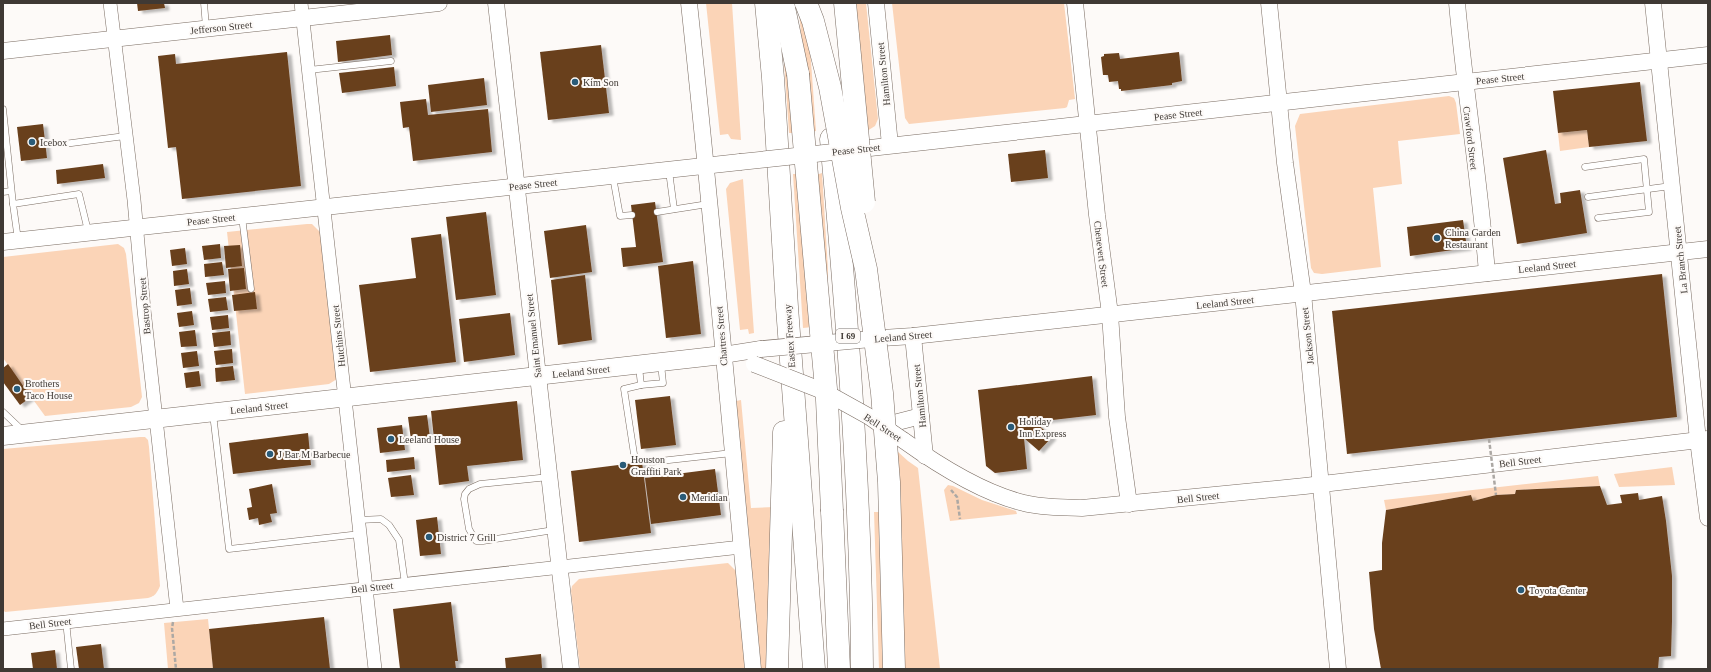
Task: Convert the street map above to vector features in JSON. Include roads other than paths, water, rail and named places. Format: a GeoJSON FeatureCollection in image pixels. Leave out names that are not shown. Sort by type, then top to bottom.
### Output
{"type":"FeatureCollection","features":[{"type":"Feature","properties":{"kind":"highway","name":"Eastex Freeway"},"geometry":{"type":"LineString","coordinates":[[766,3],[773,78],[787,307],[814,669]]}},
{"type":"Feature","properties":{"kind":"highway"},"geometry":{"type":"LineString","coordinates":[[783,3],[798,74]]}},
{"type":"Feature","properties":{"kind":"highway"},"geometry":{"type":"LineString","coordinates":[[792,3],[827,400],[839,669]]}},
{"type":"Feature","properties":{"kind":"highway"},"geometry":{"type":"LineString","coordinates":[[806,3],[813,21],[830,87],[852,208],[866,269],[882,392],[889,482],[894,669]]}},
{"type":"Feature","properties":{"kind":"highway","name":"I 69"},"geometry":{"type":"LineString","coordinates":[[819,3],[847,311],[862,590],[862,669]]}},
{"type":"Feature","properties":{"kind":"highway"},"geometry":{"type":"LineString","coordinates":[[845,3],[867,224],[866,269]]}},
{"type":"Feature","properties":{"kind":"highway"},"geometry":{"type":"LineString","coordinates":[[777,669],[787,307]]}},
{"type":"Feature","properties":{"kind":"main road","name":"Leeland Street"},"geometry":{"type":"LineString","coordinates":[[3,436],[723,355]]}},
{"type":"Feature","properties":{"kind":"street","name":"Bastrop Street"},"geometry":{"type":"LineString","coordinates":[[110,3],[136,227],[177,609]]}},
{"type":"Feature","properties":{"kind":"street","name":"Jefferson Street"},"geometry":{"type":"LineString","coordinates":[[3,51],[206,28],[302,10],[345,11],[439,3]]}},
{"type":"Feature","properties":{"kind":"street","name":"Saint Emanuel Street"},"geometry":{"type":"LineString","coordinates":[[496,3],[571,669]]}},
{"type":"Feature","properties":{"kind":"street","name":"Chartres Street"},"geometry":{"type":"LineString","coordinates":[[689,3],[707,165],[732,454],[753,669]]}},
{"type":"Feature","properties":{"kind":"street","name":"Hamilton Street"},"geometry":{"type":"LineString","coordinates":[[876,3],[890,146]]}},
{"type":"Feature","properties":{"kind":"street","name":"Chenevert Street"},"geometry":{"type":"LineString","coordinates":[[1075,3],[1097,215],[1110,314],[1114,355],[1115,395],[1129,504]]}},
{"type":"Feature","properties":{"kind":"street","name":"Jackson Street"},"geometry":{"type":"LineString","coordinates":[[1269,3],[1279,102],[1303,293],[1338,669]]}},
{"type":"Feature","properties":{"kind":"street","name":"Crawford Street"},"geometry":{"type":"LineString","coordinates":[[1457,3],[1464,82],[1487,273]]}},
{"type":"Feature","properties":{"kind":"street","name":"La Branch Street"},"geometry":{"type":"LineString","coordinates":[[1653,3],[1679,252],[1703,440],[1708,518]]}},
{"type":"Feature","properties":{"kind":"street","name":"Hutchins Street"},"geometry":{"type":"LineString","coordinates":[[302,10],[375,669]]}},
{"type":"Feature","properties":{"kind":"street","name":"Pease Street"},"geometry":{"type":"LineString","coordinates":[[11,241],[890,146],[1708,55]]}},
{"type":"Feature","properties":{"kind":"street","name":"Leeland Street"},"geometry":{"type":"LineString","coordinates":[[757,357],[882,338],[913,336],[1708,249]]}},
{"type":"Feature","properties":{"kind":"street","name":"Hamilton Street"},"geometry":{"type":"LineString","coordinates":[[913,336],[925,456]]}},
{"type":"Feature","properties":{"kind":"street","name":"Bell Street"},"geometry":{"type":"LineString","coordinates":[[723,355],[757,357],[823,391],[882,426],[925,456],[982,488],[1024,503],[1054,507],[1082,508],[1129,504],[1321,484],[1703,440]]}},
{"type":"Feature","properties":{"kind":"street"},"geometry":{"type":"LineString","coordinates":[[882,426],[921,416]]}},
{"type":"Feature","properties":{"kind":"street","name":"Bell Street"},"geometry":{"type":"LineString","coordinates":[[3,629],[559,566],[741,547]]}},
{"type":"Feature","properties":{"kind":"lane"},"geometry":{"type":"LineString","coordinates":[[204,3],[206,28]]}},
{"type":"Feature","properties":{"kind":"lane"},"geometry":{"type":"LineString","coordinates":[[309,70],[391,61]]}},
{"type":"Feature","properties":{"kind":"lane"},"geometry":{"type":"LineString","coordinates":[[3,109],[12,204],[11,241]]}},
{"type":"Feature","properties":{"kind":"lane"},"geometry":{"type":"LineString","coordinates":[[64,144],[125,136]]}},
{"type":"Feature","properties":{"kind":"lane"},"geometry":{"type":"LineString","coordinates":[[1585,167],[1644,159],[1649,212],[1598,218]]}},
{"type":"Feature","properties":{"kind":"lane"},"geometry":{"type":"LineString","coordinates":[[669,170],[674,209]]}},
{"type":"Feature","properties":{"kind":"lane"},"geometry":{"type":"LineString","coordinates":[[613,175],[620,216],[632,215]]}},
{"type":"Feature","properties":{"kind":"lane"},"geometry":{"type":"LineString","coordinates":[[1588,197],[1672,186]]}},
{"type":"Feature","properties":{"kind":"lane"},"geometry":{"type":"LineString","coordinates":[[3,192],[11,191]]}},
{"type":"Feature","properties":{"kind":"lane"},"geometry":{"type":"LineString","coordinates":[[12,204],[79,194],[88,233]]}},
{"type":"Feature","properties":{"kind":"lane"},"geometry":{"type":"LineString","coordinates":[[656,212],[710,204]]}},
{"type":"Feature","properties":{"kind":"lane"},"geometry":{"type":"LineString","coordinates":[[242,216],[251,289]]}},
{"type":"Feature","properties":{"kind":"lane"},"geometry":{"type":"LineString","coordinates":[[634,454],[624,389],[641,385],[663,383],[661,362]]}},
{"type":"Feature","properties":{"kind":"lane"},"geometry":{"type":"LineString","coordinates":[[638,365],[641,385]]}},
{"type":"Feature","properties":{"kind":"lane"},"geometry":{"type":"LineString","coordinates":[[3,412],[26,434]]}},
{"type":"Feature","properties":{"kind":"lane"},"geometry":{"type":"LineString","coordinates":[[213,413],[229,549],[360,534]]}},
{"type":"Feature","properties":{"kind":"lane"},"geometry":{"type":"LineString","coordinates":[[651,462],[732,454]]}},
{"type":"Feature","properties":{"kind":"lane"},"geometry":{"type":"LineString","coordinates":[[549,477],[480,484],[469,489],[465,494],[464,499],[469,529],[476,541],[555,530]]}},
{"type":"Feature","properties":{"kind":"lane"},"geometry":{"type":"LineString","coordinates":[[359,520],[380,519],[389,525],[400,540],[405,584]]}},
{"type":"Feature","properties":{"kind":"lane"},"geometry":{"type":"LineString","coordinates":[[66,621],[71,669]]}},
{"type":"Feature","properties":{"kind":"place","name":"Kim Son"},"geometry":{"type":"Point","coordinates":[575,82]}},
{"type":"Feature","properties":{"kind":"place","name":"Icebox"},"geometry":{"type":"Point","coordinates":[32,142]}},
{"type":"Feature","properties":{"kind":"place","name":"China Garden Restaurant"},"geometry":{"type":"Point","coordinates":[1437,238]}},
{"type":"Feature","properties":{"kind":"place","name":"Brothers Taco House"},"geometry":{"type":"Point","coordinates":[17,389]}},
{"type":"Feature","properties":{"kind":"place","name":"Holiday Inn Express"},"geometry":{"type":"Point","coordinates":[1011,427]}},
{"type":"Feature","properties":{"kind":"place","name":"Leeland House"},"geometry":{"type":"Point","coordinates":[391,439]}},
{"type":"Feature","properties":{"kind":"place","name":"J Bar M Barbecue"},"geometry":{"type":"Point","coordinates":[270,454]}},
{"type":"Feature","properties":{"kind":"place","name":"Houston Graffiti Park"},"geometry":{"type":"Point","coordinates":[623,465]}},
{"type":"Feature","properties":{"kind":"place","name":"Meridian"},"geometry":{"type":"Point","coordinates":[683,497]}},
{"type":"Feature","properties":{"kind":"place","name":"District 7 Grill"},"geometry":{"type":"Point","coordinates":[429,537]}},
{"type":"Feature","properties":{"kind":"place","name":"Toyota Center"},"geometry":{"type":"Point","coordinates":[1521,590]}}]}
